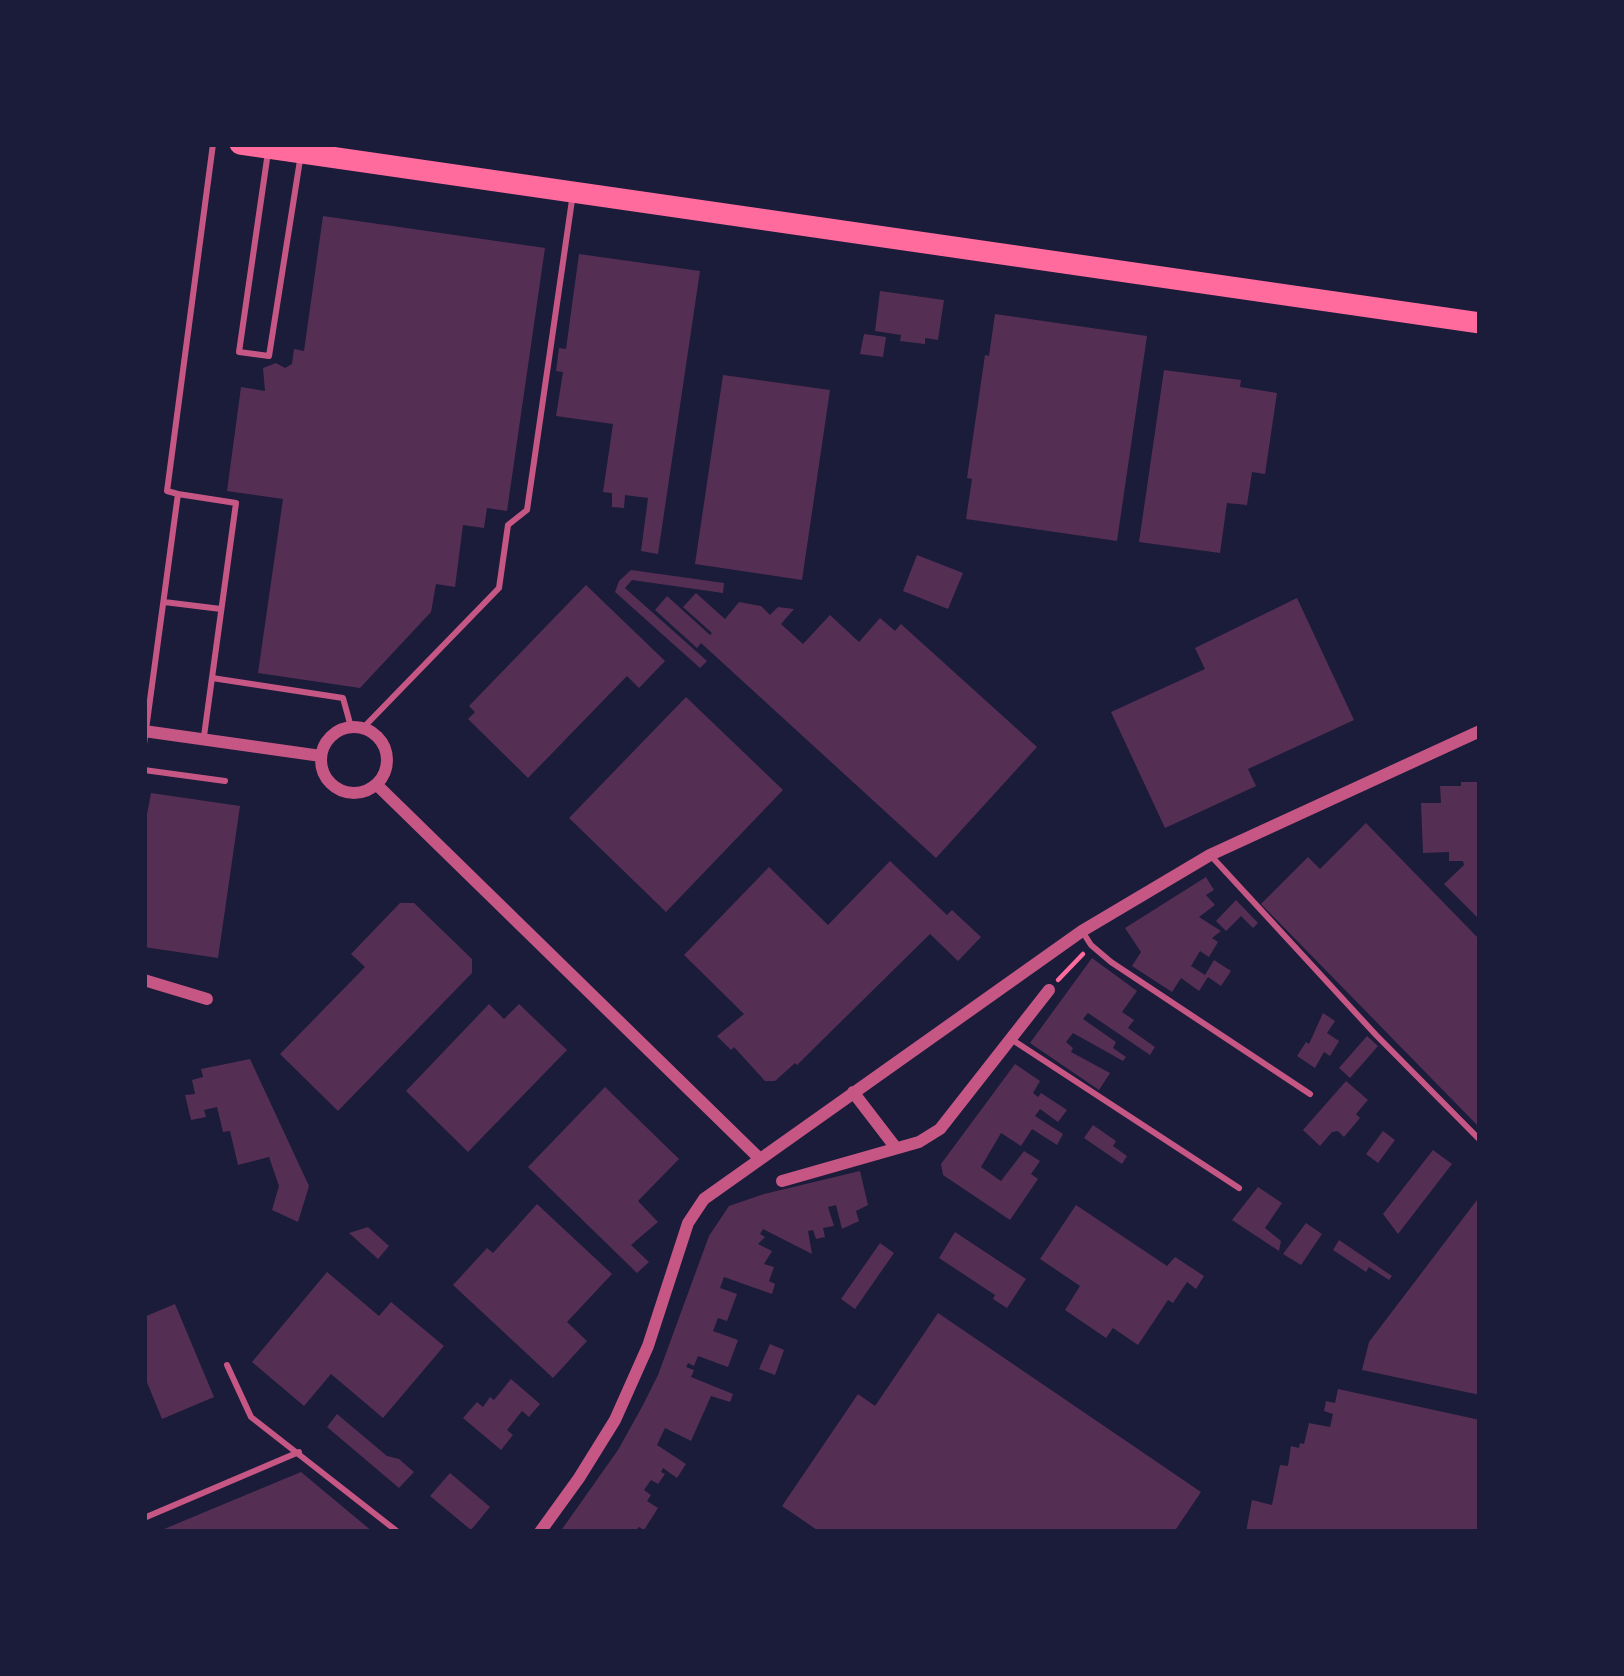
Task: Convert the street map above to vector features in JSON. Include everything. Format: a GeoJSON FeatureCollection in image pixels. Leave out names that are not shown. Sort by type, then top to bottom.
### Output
{"type":"FeatureCollection","features":[{"type":"Feature","properties":{"kind":"main road"},"geometry":{"type":"LineString","coordinates":[[240,144],[1480,323]]}},
{"type":"Feature","properties":{"kind":"street"},"geometry":{"type":"LineString","coordinates":[[357,728],[381,741],[387,764],[377,784],[362,793],[340,791],[322,773],[320,756],[327,740],[357,728]]}},
{"type":"Feature","properties":{"kind":"street"},"geometry":{"type":"LineString","coordinates":[[540,1532],[615,1420],[647,1346],[688,1223],[704,1198],[1082,932],[1210,855],[1480,730]]}},
{"type":"Feature","properties":{"kind":"street"},"geometry":{"type":"LineString","coordinates":[[145,735],[320,756]]}},
{"type":"Feature","properties":{"kind":"street"},"geometry":{"type":"LineString","coordinates":[[377,784],[759,1158]]}},
{"type":"Feature","properties":{"kind":"street"},"geometry":{"type":"LineString","coordinates":[[144,980],[208,999]]}},
{"type":"Feature","properties":{"kind":"street"},"geometry":{"type":"LineString","coordinates":[[782,1181],[919,1142],[940,1129],[1049,990]]}},
{"type":"Feature","properties":{"kind":"street"},"geometry":{"type":"LineString","coordinates":[[853,1092],[896,1148]]}},
{"type":"Feature","properties":{"kind":"lane"},"geometry":{"type":"LineString","coordinates":[[204,740],[236,503],[166,491],[213,144]]}},
{"type":"Feature","properties":{"kind":"lane"},"geometry":{"type":"LineString","coordinates":[[268,148],[239,352],[269,356],[302,153]]}},
{"type":"Feature","properties":{"kind":"lane"},"geometry":{"type":"LineString","coordinates":[[212,678],[343,698],[357,728],[499,588],[508,525],[527,510],[572,193]]}},
{"type":"Feature","properties":{"kind":"lane"},"geometry":{"type":"LineString","coordinates":[[145,735],[178,494]]}},
{"type":"Feature","properties":{"kind":"lane"},"geometry":{"type":"LineString","coordinates":[[164,602],[221,609]]}},
{"type":"Feature","properties":{"kind":"lane"},"geometry":{"type":"LineString","coordinates":[[144,770],[226,781]]}},
{"type":"Feature","properties":{"kind":"lane"},"geometry":{"type":"LineString","coordinates":[[1210,855],[1376,1035],[1480,1139]]}},
{"type":"Feature","properties":{"kind":"lane"},"geometry":{"type":"LineString","coordinates":[[1082,932],[1090,945],[1310,1094]]}},
{"type":"Feature","properties":{"kind":"lane"},"geometry":{"type":"LineString","coordinates":[[1010,1039],[1239,1188]]}},
{"type":"Feature","properties":{"kind":"lane"},"geometry":{"type":"LineString","coordinates":[[227,1365],[251,1417],[398,1532]]}},
{"type":"Feature","properties":{"kind":"lane"},"geometry":{"type":"LineString","coordinates":[[144,1518],[299,1452]]}},
{"type":"Feature","properties":{"kind":"path"},"geometry":{"type":"LineString","coordinates":[[1049,990],[1090,945]]}},
{"type":"Feature","properties":{"kind":"building"},"geometry":{"type":"Polygon","coordinates":[[[323,216],[545,248],[507,511],[487,508],[484,528],[463,525],[455,587],[436,584],[431,612],[360,688],[258,673],[283,499],[227,491],[241,387],[265,391],[263,368],[276,363],[285,368],[292,364],[294,349],[304,351],[323,216]]]}},
{"type":"Feature","properties":{"kind":"building"},"geometry":{"type":"Polygon","coordinates":[[[579,254],[700,271],[658,554],[641,551],[648,498],[625,495],[624,508],[612,507],[612,493],[603,492],[613,424],[556,416],[563,372],[556,371],[559,348],[566,349],[579,254]]]}},
{"type":"Feature","properties":{"kind":"building"},"geometry":{"type":"Polygon","coordinates":[[[880,291],[944,300],[938,340],[925,338],[925,344],[900,341],[901,335],[875,331],[880,291]]]}},
{"type":"Feature","properties":{"kind":"building"},"geometry":{"type":"Polygon","coordinates":[[[995,314],[1147,336],[1117,541],[966,519],[972,479],[967,478],[995,314]]]}},
{"type":"Feature","properties":{"kind":"building"},"geometry":{"type":"Polygon","coordinates":[[[864,334],[886,337],[883,357],[860,354],[864,334]]]}},
{"type":"Feature","properties":{"kind":"building"},"geometry":{"type":"Polygon","coordinates":[[[1164,370],[1241,380],[1240,387],[1277,393],[1265,474],[1252,472],[1247,505],[1227,503],[1220,553],[1139,542],[1164,370]]]}},
{"type":"Feature","properties":{"kind":"building"},"geometry":{"type":"Polygon","coordinates":[[[723,375],[830,390],[802,580],[695,564],[723,375]]]}},
{"type":"Feature","properties":{"kind":"building"},"geometry":{"type":"Polygon","coordinates":[[[917,555],[963,573],[948,609],[903,591],[917,555]]]}},
{"type":"Feature","properties":{"kind":"building"},"geometry":{"type":"Polygon","coordinates":[[[631,570],[724,583],[723,593],[632,580],[625,588],[707,661],[700,668],[615,592],[631,570]]]}},
{"type":"Feature","properties":{"kind":"building"},"geometry":{"type":"Polygon","coordinates":[[[586,585],[665,661],[639,688],[627,676],[528,778],[468,719],[475,712],[469,706],[586,585]]]}},
{"type":"Feature","properties":{"kind":"building"},"geometry":{"type":"Polygon","coordinates":[[[696,593],[725,619],[739,602],[761,606],[770,615],[778,607],[794,609],[781,624],[803,644],[830,615],[859,642],[880,618],[895,631],[901,624],[1037,747],[936,858],[701,643],[697,648],[655,610],[667,596],[710,635],[683,607],[696,593]]]}},
{"type":"Feature","properties":{"kind":"building"},"geometry":{"type":"Polygon","coordinates":[[[1297,598],[1354,720],[1248,769],[1256,786],[1165,828],[1111,712],[1205,669],[1195,648],[1297,598]]]}},
{"type":"Feature","properties":{"kind":"building"},"geometry":{"type":"Polygon","coordinates":[[[686,697],[783,790],[666,912],[569,818],[686,697]]]}},
{"type":"Feature","properties":{"kind":"building"},"geometry":{"type":"Polygon","coordinates":[[[1461,782],[1480,782],[1480,920],[1444,884],[1463,861],[1449,861],[1449,852],[1423,853],[1421,803],[1441,803],[1440,786],[1461,786],[1461,782]]]}},
{"type":"Feature","properties":{"kind":"building"},"geometry":{"type":"Polygon","coordinates":[[[151,793],[240,806],[218,958],[144,947],[144,830],[151,793]]]}},
{"type":"Feature","properties":{"kind":"building"},"geometry":{"type":"Polygon","coordinates":[[[1366,823],[1480,940],[1480,1128],[1261,904],[1308,857],[1320,869],[1366,823]]]}},
{"type":"Feature","properties":{"kind":"building"},"geometry":{"type":"Polygon","coordinates":[[[890,861],[947,915],[952,910],[981,937],[958,961],[930,934],[797,1065],[775,1081],[765,1081],[734,1047],[731,1050],[717,1036],[744,1014],[684,955],[769,867],[828,925],[890,861]]]}},
{"type":"Feature","properties":{"kind":"building"},"geometry":{"type":"Polygon","coordinates":[[[1206,877],[1214,890],[1206,895],[1215,905],[1199,917],[1221,931],[1212,938],[1218,942],[1209,957],[1200,951],[1191,966],[1205,975],[1214,960],[1231,971],[1221,986],[1208,977],[1199,991],[1181,978],[1172,992],[1132,966],[1141,952],[1125,928],[1206,877]]]}},
{"type":"Feature","properties":{"kind":"building"},"geometry":{"type":"Polygon","coordinates":[[[1236,900],[1258,923],[1253,928],[1241,916],[1226,931],[1216,921],[1236,900]]]}},
{"type":"Feature","properties":{"kind":"building"},"geometry":{"type":"Polygon","coordinates":[[[400,903],[414,903],[472,959],[472,973],[338,1111],[280,1054],[365,967],[351,954],[400,903]]]}},
{"type":"Feature","properties":{"kind":"building"},"geometry":{"type":"Polygon","coordinates":[[[1092,958],[1137,991],[1122,1012],[1134,1020],[1128,1028],[1155,1047],[1150,1055],[1088,1013],[1083,1019],[1116,1042],[1113,1048],[1126,1057],[1123,1061],[1073,1033],[1066,1042],[1071,1052],[1110,1073],[1099,1090],[1030,1043],[1092,958]]]}},
{"type":"Feature","properties":{"kind":"building"},"geometry":{"type":"Polygon","coordinates":[[[489,1004],[504,1019],[519,1004],[567,1050],[468,1152],[406,1091],[489,1004]]]}},
{"type":"Feature","properties":{"kind":"building"},"geometry":{"type":"Polygon","coordinates":[[[1323,1013],[1335,1021],[1327,1033],[1339,1041],[1330,1056],[1324,1052],[1315,1068],[1297,1056],[1309,1044],[1323,1013]]]}},
{"type":"Feature","properties":{"kind":"building"},"geometry":{"type":"Polygon","coordinates":[[[1367,1036],[1378,1046],[1350,1078],[1339,1068],[1367,1036]]]}},
{"type":"Feature","properties":{"kind":"building"},"geometry":{"type":"Polygon","coordinates":[[[250,1059],[309,1186],[298,1222],[272,1210],[279,1186],[269,1157],[238,1165],[230,1131],[223,1132],[217,1107],[204,1110],[206,1117],[191,1120],[185,1095],[195,1094],[192,1080],[203,1077],[201,1069],[250,1059]]]}},
{"type":"Feature","properties":{"kind":"building"},"geometry":{"type":"Polygon","coordinates":[[[1015,1064],[1040,1081],[1033,1093],[1067,1110],[1058,1122],[1040,1109],[1035,1116],[1063,1134],[1057,1145],[1032,1129],[1021,1146],[1001,1133],[981,1167],[1001,1181],[1024,1151],[1040,1161],[1031,1174],[1038,1179],[1010,1220],[943,1175],[941,1164],[1015,1064]]]}},
{"type":"Feature","properties":{"kind":"building"},"geometry":{"type":"Polygon","coordinates":[[[1346,1081],[1368,1100],[1344,1137],[1332,1132],[1320,1146],[1303,1130],[1346,1081]]]}},
{"type":"Feature","properties":{"kind":"building"},"geometry":{"type":"Polygon","coordinates":[[[605,1087],[679,1159],[638,1201],[658,1222],[631,1245],[649,1262],[637,1273],[528,1167],[605,1087]]]}},
{"type":"Feature","properties":{"kind":"building"},"geometry":{"type":"Polygon","coordinates":[[[1093,1125],[1116,1141],[1113,1146],[1127,1156],[1122,1164],[1084,1138],[1093,1125]]]}},
{"type":"Feature","properties":{"kind":"building"},"geometry":{"type":"Polygon","coordinates":[[[1383,1131],[1395,1140],[1378,1163],[1366,1154],[1383,1131]]]}},
{"type":"Feature","properties":{"kind":"building"},"geometry":{"type":"Polygon","coordinates":[[[1433,1150],[1452,1164],[1398,1234],[1383,1214],[1433,1150]]]}},
{"type":"Feature","properties":{"kind":"building"},"geometry":{"type":"Polygon","coordinates":[[[860,1171],[868,1205],[856,1211],[859,1221],[842,1229],[836,1205],[828,1207],[834,1226],[823,1228],[825,1237],[816,1239],[813,1230],[808,1231],[812,1254],[763,1229],[760,1234],[765,1237],[758,1244],[772,1251],[764,1264],[774,1267],[769,1281],[775,1284],[772,1294],[724,1277],[720,1288],[737,1294],[727,1321],[718,1318],[713,1331],[738,1340],[728,1367],[698,1356],[694,1366],[688,1363],[686,1367],[694,1370],[691,1377],[733,1394],[730,1402],[711,1396],[691,1441],[665,1428],[657,1445],[686,1464],[677,1478],[663,1468],[665,1474],[658,1484],[651,1480],[644,1490],[651,1495],[647,1501],[658,1508],[644,1530],[560,1532],[618,1450],[643,1405],[709,1236],[729,1206],[860,1171]]]}},
{"type":"Feature","properties":{"kind":"building"},"geometry":{"type":"Polygon","coordinates":[[[1258,1187],[1282,1203],[1265,1228],[1281,1241],[1279,1251],[1232,1220],[1258,1187]]]}},
{"type":"Feature","properties":{"kind":"building"},"geometry":{"type":"Polygon","coordinates":[[[1480,1196],[1480,1395],[1362,1370],[1369,1342],[1480,1196]]]}},
{"type":"Feature","properties":{"kind":"building"},"geometry":{"type":"Polygon","coordinates":[[[537,1204],[612,1274],[567,1322],[587,1341],[553,1378],[453,1285],[487,1248],[493,1253],[537,1204]]]}},
{"type":"Feature","properties":{"kind":"building"},"geometry":{"type":"Polygon","coordinates":[[[1076,1205],[1167,1266],[1175,1257],[1204,1276],[1196,1289],[1187,1282],[1173,1303],[1168,1300],[1138,1345],[1113,1328],[1106,1338],[1065,1310],[1080,1286],[1040,1259],[1076,1205]]]}},
{"type":"Feature","properties":{"kind":"building"},"geometry":{"type":"Polygon","coordinates":[[[1306,1223],[1322,1234],[1301,1265],[1283,1254],[1306,1223]]]}},
{"type":"Feature","properties":{"kind":"building"},"geometry":{"type":"Polygon","coordinates":[[[368,1227],[389,1246],[378,1259],[349,1233],[368,1227]]]}},
{"type":"Feature","properties":{"kind":"building"},"geometry":{"type":"Polygon","coordinates":[[[955,1232],[1026,1279],[1007,1308],[939,1258],[955,1232]]]}},
{"type":"Feature","properties":{"kind":"building"},"geometry":{"type":"Polygon","coordinates":[[[1339,1240],[1392,1276],[1389,1280],[1369,1267],[1366,1272],[1333,1250],[1339,1240]]]}},
{"type":"Feature","properties":{"kind":"building"},"geometry":{"type":"Polygon","coordinates":[[[880,1243],[894,1253],[855,1309],[841,1299],[880,1243]]]}},
{"type":"Feature","properties":{"kind":"building"},"geometry":{"type":"Polygon","coordinates":[[[327,1272],[379,1316],[391,1302],[444,1346],[383,1418],[331,1374],[304,1406],[252,1362],[327,1272]]]}},
{"type":"Feature","properties":{"kind":"building"},"geometry":{"type":"Polygon","coordinates":[[[175,1304],[214,1397],[162,1419],[144,1375],[144,1317],[175,1304]]]}},
{"type":"Feature","properties":{"kind":"building"},"geometry":{"type":"Polygon","coordinates":[[[938,1313],[1201,1492],[1174,1532],[820,1532],[782,1506],[858,1394],[875,1406],[938,1313]]]}},
{"type":"Feature","properties":{"kind":"building"},"geometry":{"type":"Polygon","coordinates":[[[770,1344],[784,1350],[775,1375],[759,1369],[770,1344]]]}},
{"type":"Feature","properties":{"kind":"building"},"geometry":{"type":"Polygon","coordinates":[[[511,1379],[540,1404],[529,1417],[522,1411],[507,1430],[513,1435],[501,1450],[463,1418],[477,1402],[483,1407],[490,1397],[494,1400],[511,1379]]]}},
{"type":"Feature","properties":{"kind":"building"},"geometry":{"type":"Polygon","coordinates":[[[1338,1389],[1480,1420],[1480,1532],[1246,1532],[1252,1500],[1272,1505],[1280,1465],[1288,1466],[1291,1446],[1304,1444],[1309,1423],[1330,1427],[1333,1414],[1324,1411],[1326,1401],[1335,1403],[1338,1389]]]}},
{"type":"Feature","properties":{"kind":"building"},"geometry":{"type":"Polygon","coordinates":[[[337,1414],[414,1472],[399,1488],[327,1427],[337,1414]]]}},
{"type":"Feature","properties":{"kind":"building"},"geometry":{"type":"Polygon","coordinates":[[[301,1472],[373,1532],[157,1532],[236,1499],[301,1472]]]}},
{"type":"Feature","properties":{"kind":"building"},"geometry":{"type":"Polygon","coordinates":[[[450,1473],[490,1507],[471,1530],[430,1496],[450,1473]]]}}]}
